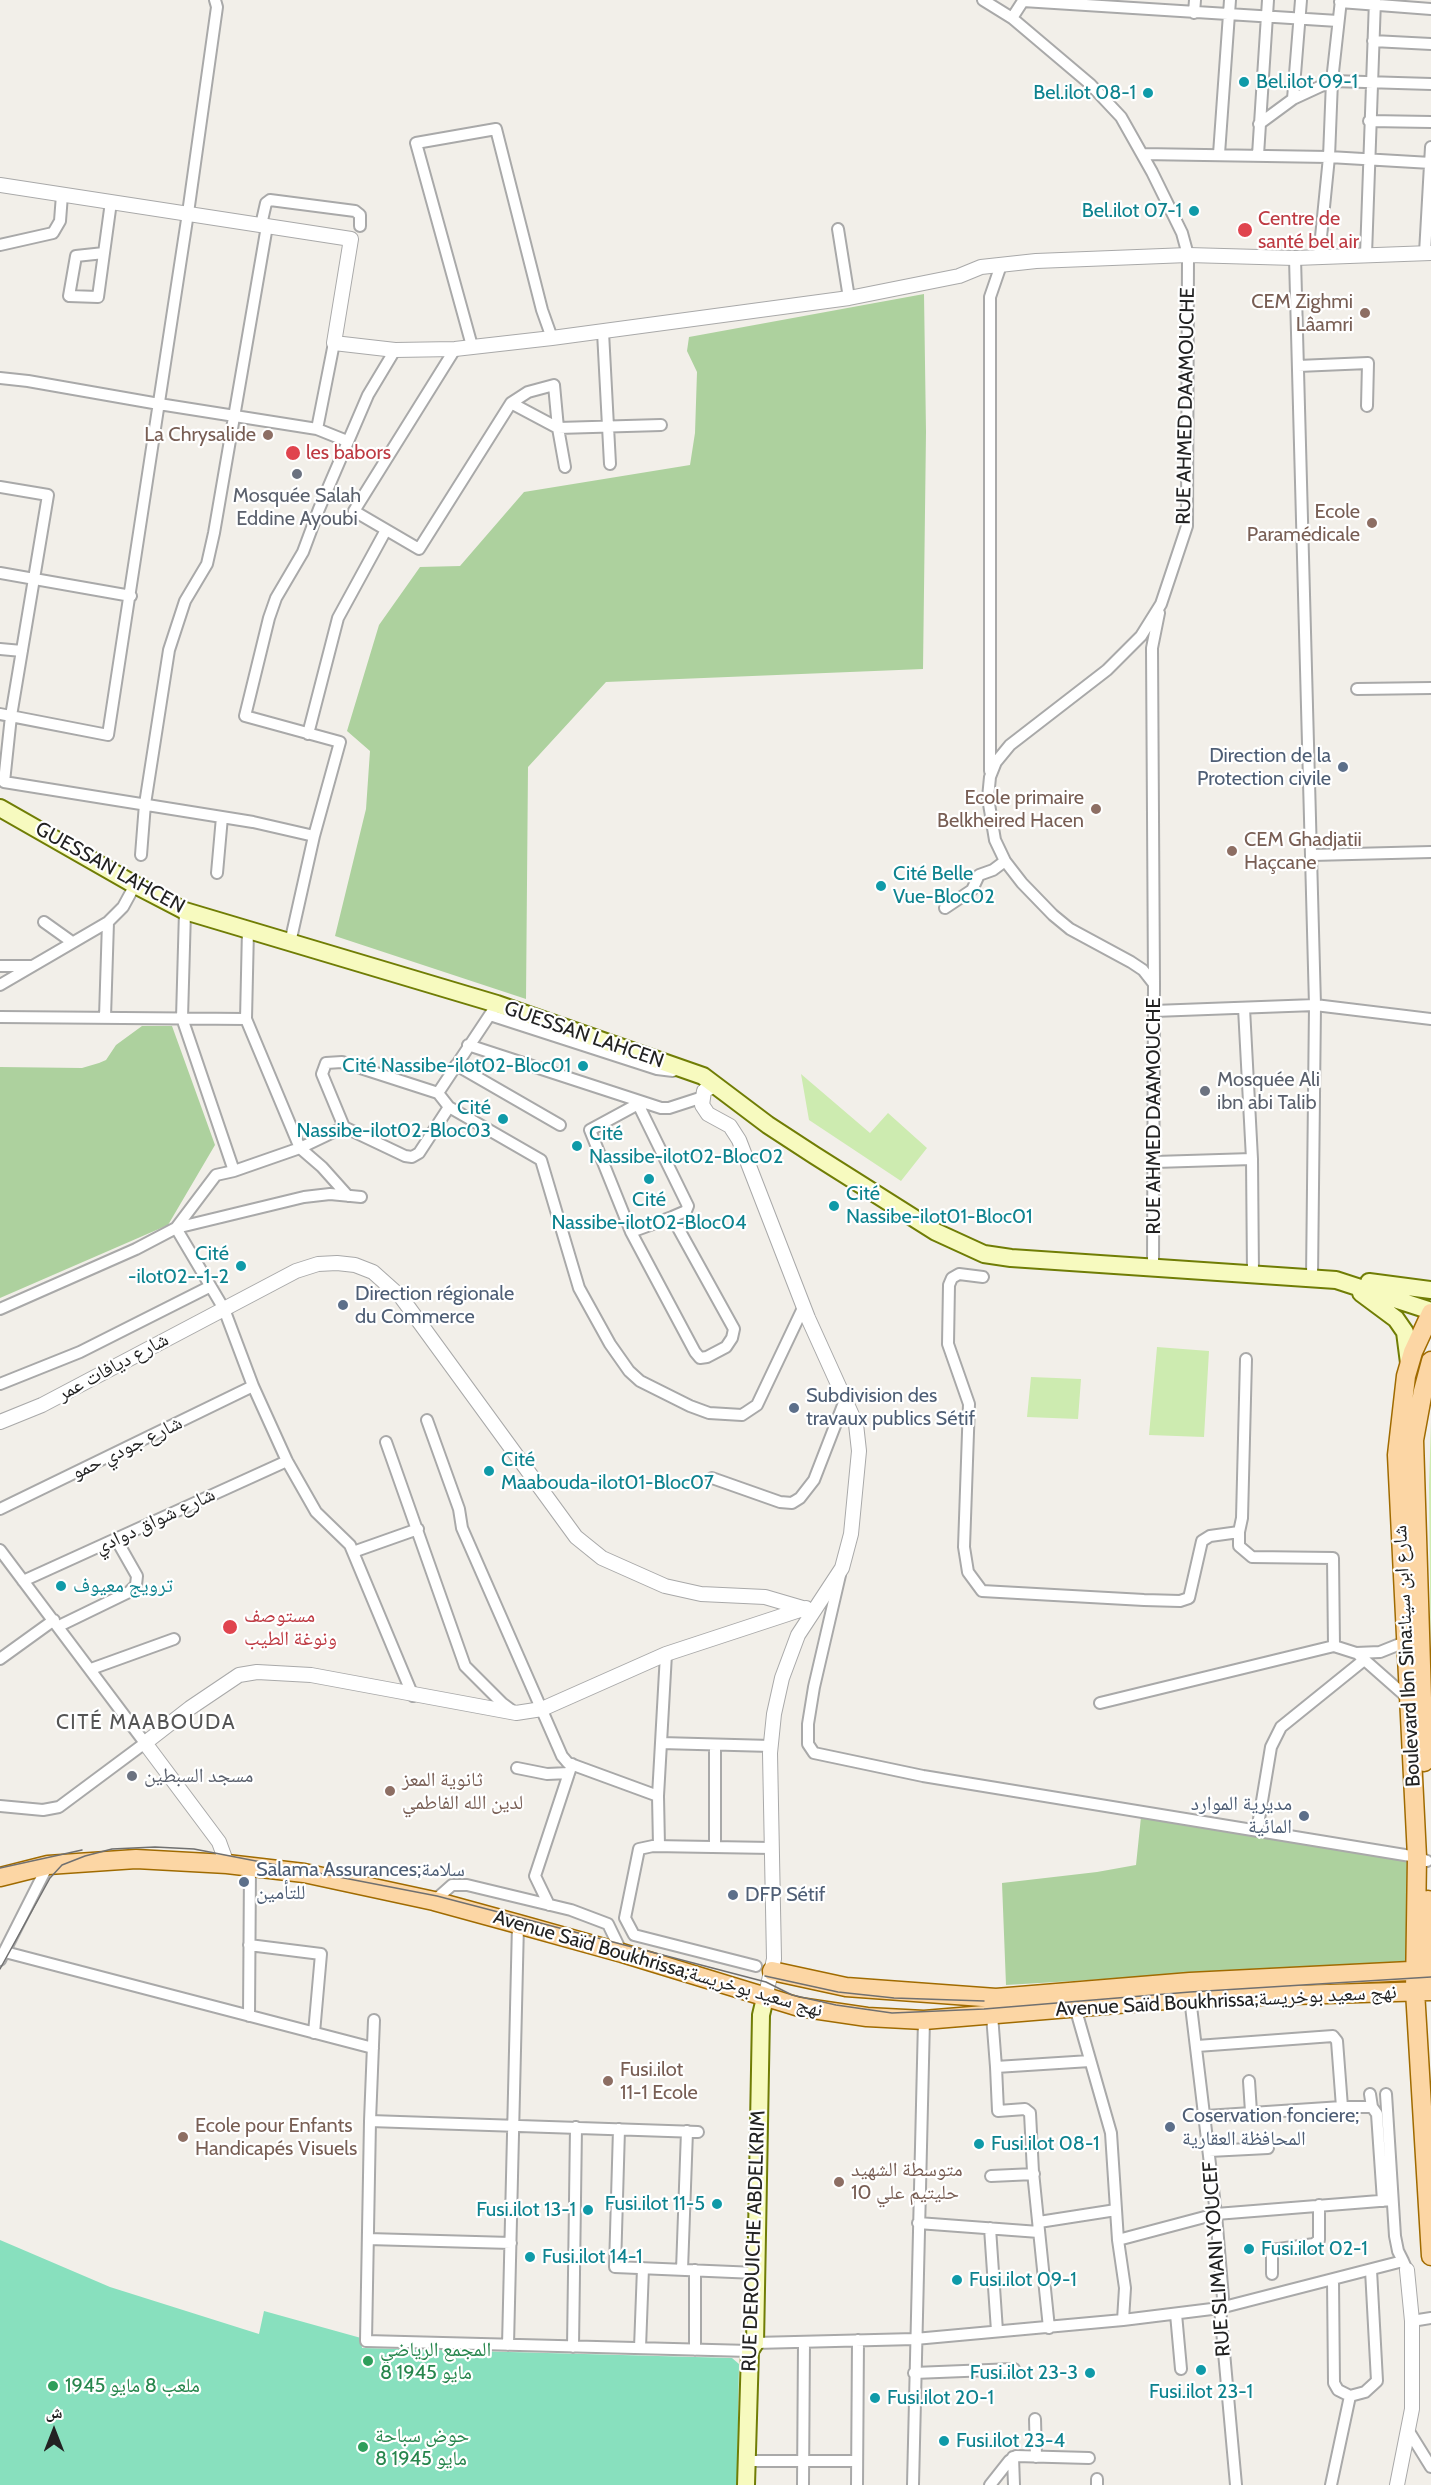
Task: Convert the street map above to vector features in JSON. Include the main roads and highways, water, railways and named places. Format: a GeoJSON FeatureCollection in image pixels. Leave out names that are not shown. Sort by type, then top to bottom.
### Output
{"type":"FeatureCollection","features":[{"type":"Feature","properties":{"kind":"main road","name":"GUESSAN LAHCEN"},"geometry":{"type":"LineString","coordinates":[[0,808],[135,885],[186,911],[696,1074],[708,1091],[936,1232],[984,1254],[1011,1258],[1336,1280]]}},
{"type":"Feature","properties":{"kind":"main road"},"geometry":{"type":"LineString","coordinates":[[1336,1280],[1431,1290]]}},
{"type":"Feature","properties":{"kind":"main road"},"geometry":{"type":"LineString","coordinates":[[1336,1280],[1431,1312]]}},
{"type":"Feature","properties":{"kind":"main road"},"geometry":{"type":"LineString","coordinates":[[1336,1280],[1378,1304],[1396,1319],[1406,1332],[1409,1367]]}},
{"type":"Feature","properties":{"kind":"main road","name":"Boulevard Ibn Sina:شارع ابن سينا"},"geometry":{"type":"LineString","coordinates":[[1431,1312],[1413,1352],[1409,1367],[1402,1397],[1397,1455],[1406,1642],[1421,1707],[1431,2256]]}},
{"type":"Feature","properties":{"kind":"main road"},"geometry":{"type":"LineString","coordinates":[[1421,1707],[1414,1440],[1431,1361]]}},
{"type":"Feature","properties":{"kind":"main road","name":"Avenue Saïd Boukhrissa;نهج سعيد بوخريسة"},"geometry":{"type":"LineString","coordinates":[[0,1877],[48,1865],[136,1859],[227,1864],[304,1873],[434,1901],[622,1953],[765,1998],[837,2014],[924,2020],[1190,1998],[1427,1993]]}},
{"type":"Feature","properties":{"kind":"main road","name":"Boulevard Ibn Sina:شارع ابن سينا"},"geometry":{"type":"LineString","coordinates":[[1422,1859],[1429,1926],[1425,1971]]}},
{"type":"Feature","properties":{"kind":"main road","name":"Avenue Saïd Boukhrissa;نهج سعيد بوخريسة"},"geometry":{"type":"LineString","coordinates":[[764,1969],[846,1987],[996,1998],[1190,1983],[1425,1971]]}},
{"type":"Feature","properties":{"kind":"main road","name":"RUE DEROUICHE ABDELKRIM"},"geometry":{"type":"LineString","coordinates":[[746,2485],[756,2273],[761,2015],[765,1998]]}},
{"type":"Feature","properties":{"kind":"tram line"},"geometry":{"type":"LineString","coordinates":[[0,1969],[50,1878],[62,1865],[112,1849],[155,1847],[194,1849],[437,1896],[766,1982],[792,1995],[836,2005],[892,2013],[984,2009],[1190,1992],[1431,1977]]}},
{"type":"Feature","properties":{"kind":"tram line"},"geometry":{"type":"LineString","coordinates":[[0,1868],[82,1850]]}},
{"type":"Feature","properties":{"kind":"tram line"},"geometry":{"type":"LineString","coordinates":[[765,1976],[838,1992],[894,1998],[984,2001]]}},
{"type":"Feature","properties":{"kind":"place","name":"Bel.ilot 09-1"},"geometry":{"type":"Point","coordinates":[1244,82]}},
{"type":"Feature","properties":{"kind":"place","name":"Bel.ilot 08-1"},"geometry":{"type":"Point","coordinates":[1148,93]}},
{"type":"Feature","properties":{"kind":"place","name":"Bel.ilot 07-1"},"geometry":{"type":"Point","coordinates":[1194,211]}},
{"type":"Feature","properties":{"kind":"place","name":"Centre de santé bel air"},"geometry":{"type":"Point","coordinates":[1245,230]}},
{"type":"Feature","properties":{"kind":"place","name":"CEM Zighmi Lâamri"},"geometry":{"type":"Point","coordinates":[1365,313]}},
{"type":"Feature","properties":{"kind":"place","name":"La Chrysalide"},"geometry":{"type":"Point","coordinates":[268,435]}},
{"type":"Feature","properties":{"kind":"place","name":"les babors"},"geometry":{"type":"Point","coordinates":[293,453]}},
{"type":"Feature","properties":{"kind":"place","name":"Mosquée Salah Eddine Ayoubi"},"geometry":{"type":"Point","coordinates":[297,474]}},
{"type":"Feature","properties":{"kind":"place","name":"Ecole Paramédicale"},"geometry":{"type":"Point","coordinates":[1372,523]}},
{"type":"Feature","properties":{"kind":"place","name":"Direction de la Protection civile"},"geometry":{"type":"Point","coordinates":[1343,767]}},
{"type":"Feature","properties":{"kind":"place","name":"Ecole primaire Belkheired Hacen"},"geometry":{"type":"Point","coordinates":[1096,809]}},
{"type":"Feature","properties":{"kind":"place","name":"CEM Ghadjatii Haçcane"},"geometry":{"type":"Point","coordinates":[1232,851]}},
{"type":"Feature","properties":{"kind":"place","name":"Cité Belle Vue-Bloc02"},"geometry":{"type":"Point","coordinates":[881,886]}},
{"type":"Feature","properties":{"kind":"place","name":"Cité Nassibe-ilot02-Bloc01"},"geometry":{"type":"Point","coordinates":[583,1066]}},
{"type":"Feature","properties":{"kind":"place","name":"Mosquée Ali ibn abi Talib"},"geometry":{"type":"Point","coordinates":[1205,1091]}},
{"type":"Feature","properties":{"kind":"place","name":"Cité Nassibe-ilot02-Bloc03"},"geometry":{"type":"Point","coordinates":[503,1119]}},
{"type":"Feature","properties":{"kind":"place","name":"Cité Nassibe-ilot02-Bloc02"},"geometry":{"type":"Point","coordinates":[577,1146]}},
{"type":"Feature","properties":{"kind":"place","name":"Cité Nassibe-ilot02-Bloc04"},"geometry":{"type":"Point","coordinates":[649,1179]}},
{"type":"Feature","properties":{"kind":"place","name":"Cité Nassibe-ilot01-Bloc01"},"geometry":{"type":"Point","coordinates":[834,1206]}},
{"type":"Feature","properties":{"kind":"place","name":"Cité -ilot02--1-2"},"geometry":{"type":"Point","coordinates":[241,1266]}},
{"type":"Feature","properties":{"kind":"place","name":"Direction régionale du Commerce"},"geometry":{"type":"Point","coordinates":[343,1305]}},
{"type":"Feature","properties":{"kind":"place","name":"Subdivision des travaux publics Sétif"},"geometry":{"type":"Point","coordinates":[794,1408]}},
{"type":"Feature","properties":{"kind":"place","name":"Cité Maabouda-ilot01-Bloc07"},"geometry":{"type":"Point","coordinates":[489,1471]}},
{"type":"Feature","properties":{"kind":"place","name":"ترويج معيوف"},"geometry":{"type":"Point","coordinates":[61,1586]}},
{"type":"Feature","properties":{"kind":"place","name":"مستوصف ونوغة الطيب"},"geometry":{"type":"Point","coordinates":[230,1627]}},
{"type":"Feature","properties":{"kind":"place","name":"مسجد السبطين"},"geometry":{"type":"Point","coordinates":[132,1776]}},
{"type":"Feature","properties":{"kind":"place","name":"ثانوية المعز لدين الله الفاطمي"},"geometry":{"type":"Point","coordinates":[390,1791]}},
{"type":"Feature","properties":{"kind":"place","name":"مديرية الموارد المائية"},"geometry":{"type":"Point","coordinates":[1304,1816]}},
{"type":"Feature","properties":{"kind":"place","name":"Salama Assurances;سلامة للتأمين"},"geometry":{"type":"Point","coordinates":[244,1882]}},
{"type":"Feature","properties":{"kind":"place","name":"DFP Sétif"},"geometry":{"type":"Point","coordinates":[733,1895]}},
{"type":"Feature","properties":{"kind":"place","name":"Fusi.ilot 11-1 Ecole"},"geometry":{"type":"Point","coordinates":[608,2081]}},
{"type":"Feature","properties":{"kind":"place","name":"Coservation fonciere; المحافظة العقارية"},"geometry":{"type":"Point","coordinates":[1170,2127]}},
{"type":"Feature","properties":{"kind":"place","name":"Ecole pour Enfants Handicapés Visuels"},"geometry":{"type":"Point","coordinates":[183,2137]}},
{"type":"Feature","properties":{"kind":"place","name":"Fusi.ilot 08-1"},"geometry":{"type":"Point","coordinates":[979,2144]}},
{"type":"Feature","properties":{"kind":"place","name":"متوسطة الشهيد حليتيم علي 10"},"geometry":{"type":"Point","coordinates":[839,2182]}},
{"type":"Feature","properties":{"kind":"place","name":"Fusi.ilot 11-5"},"geometry":{"type":"Point","coordinates":[717,2204]}},
{"type":"Feature","properties":{"kind":"place","name":"Fusi.ilot 13-1"},"geometry":{"type":"Point","coordinates":[588,2210]}},
{"type":"Feature","properties":{"kind":"place","name":"Fusi.ilot 02-1"},"geometry":{"type":"Point","coordinates":[1249,2249]}},
{"type":"Feature","properties":{"kind":"place","name":"Fusi.ilot 14-1"},"geometry":{"type":"Point","coordinates":[530,2257]}},
{"type":"Feature","properties":{"kind":"place","name":"Fusi.ilot 09-1"},"geometry":{"type":"Point","coordinates":[957,2280]}},
{"type":"Feature","properties":{"kind":"place","name":"المجمع الرياضي 8 مايو 1945"},"geometry":{"type":"Point","coordinates":[368,2361]}},
{"type":"Feature","properties":{"kind":"place","name":"Fusi.ilot 23-1"},"geometry":{"type":"Point","coordinates":[1201,2370]}},
{"type":"Feature","properties":{"kind":"place","name":"Fusi.ilot 23-3"},"geometry":{"type":"Point","coordinates":[1090,2373]}},
{"type":"Feature","properties":{"kind":"place","name":"ملعب 8 مايو 1945"},"geometry":{"type":"Point","coordinates":[53,2386]}},
{"type":"Feature","properties":{"kind":"place","name":"Fusi.ilot 20-1"},"geometry":{"type":"Point","coordinates":[875,2398]}},
{"type":"Feature","properties":{"kind":"place","name":"Fusi.ilot 23-4"},"geometry":{"type":"Point","coordinates":[944,2441]}},
{"type":"Feature","properties":{"kind":"place","name":"حوض سباحة 8 مايو 1945"},"geometry":{"type":"Point","coordinates":[363,2447]}},
{"type":"Feature","properties":{"kind":"district","name":"CITÉ MAABOUDA"},"geometry":{"type":"Point","coordinates":[146,1723]}}]}
